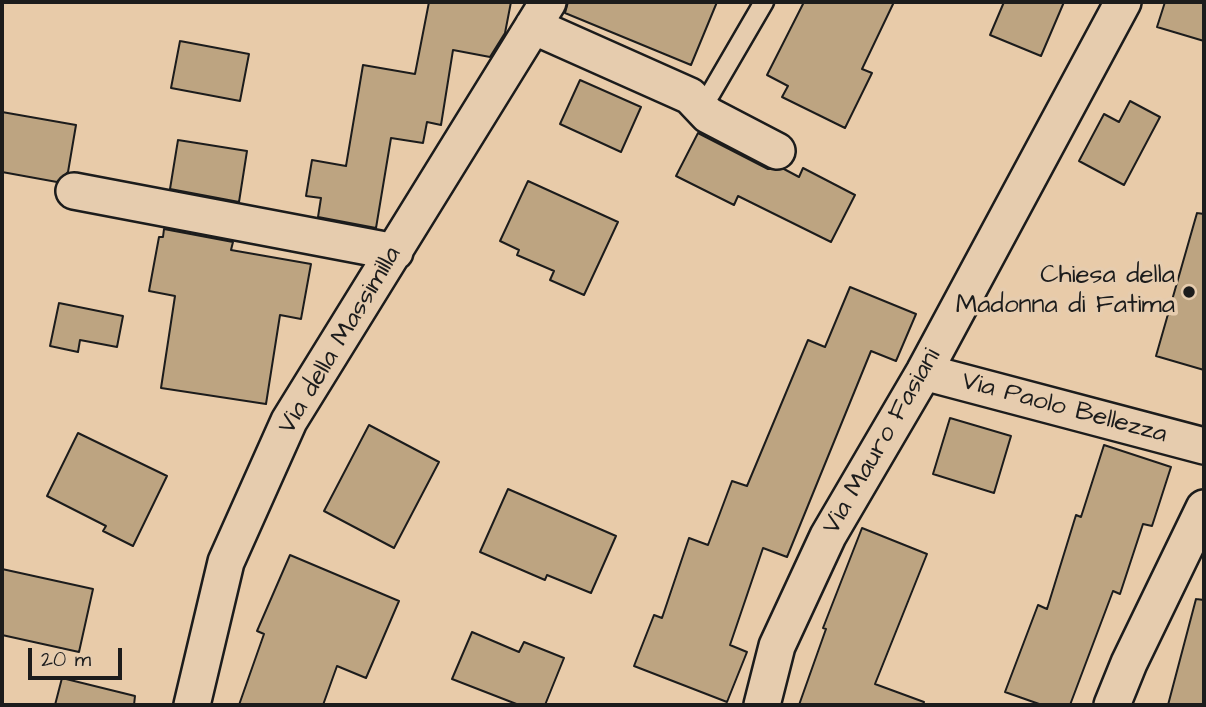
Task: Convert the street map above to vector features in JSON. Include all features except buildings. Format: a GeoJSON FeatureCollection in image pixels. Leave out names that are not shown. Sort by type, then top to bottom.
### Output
{"type":"FeatureCollection","features":[{"type":"Feature","properties":{"kind":"street","name":"Via Mauro Fasiani"},"geometry":{"type":"LineString","coordinates":[[762,705],[776,646],[828,536],[925,372],[1123,2]]}},
{"type":"Feature","properties":{"kind":"street"},"geometry":{"type":"LineString","coordinates":[[540,14],[690,96],[708,116],[777,151]]}},
{"type":"Feature","properties":{"kind":"street","name":"Via della Massimilla"},"geometry":{"type":"LineString","coordinates":[[192,705],[226,562],[284,432],[540,14]]}},
{"type":"Feature","properties":{"kind":"street"},"geometry":{"type":"LineString","coordinates":[[74,191],[395,252]]}},
{"type":"Feature","properties":{"kind":"street","name":"Via Paolo Bellezza"},"geometry":{"type":"LineString","coordinates":[[925,372],[1204,446]]}},
{"type":"Feature","properties":{"kind":"street"},"geometry":{"type":"LineString","coordinates":[[1112,705],[1129,663],[1204,508]]}},
{"type":"Feature","properties":{"kind":"lane"},"geometry":{"type":"LineString","coordinates":[[700,107],[711,93],[764,2]]}},
{"type":"Feature","properties":{"kind":"place","name":"Chiesa della Madonna di Fatima"},"geometry":{"type":"Point","coordinates":[1189,292]}}]}
